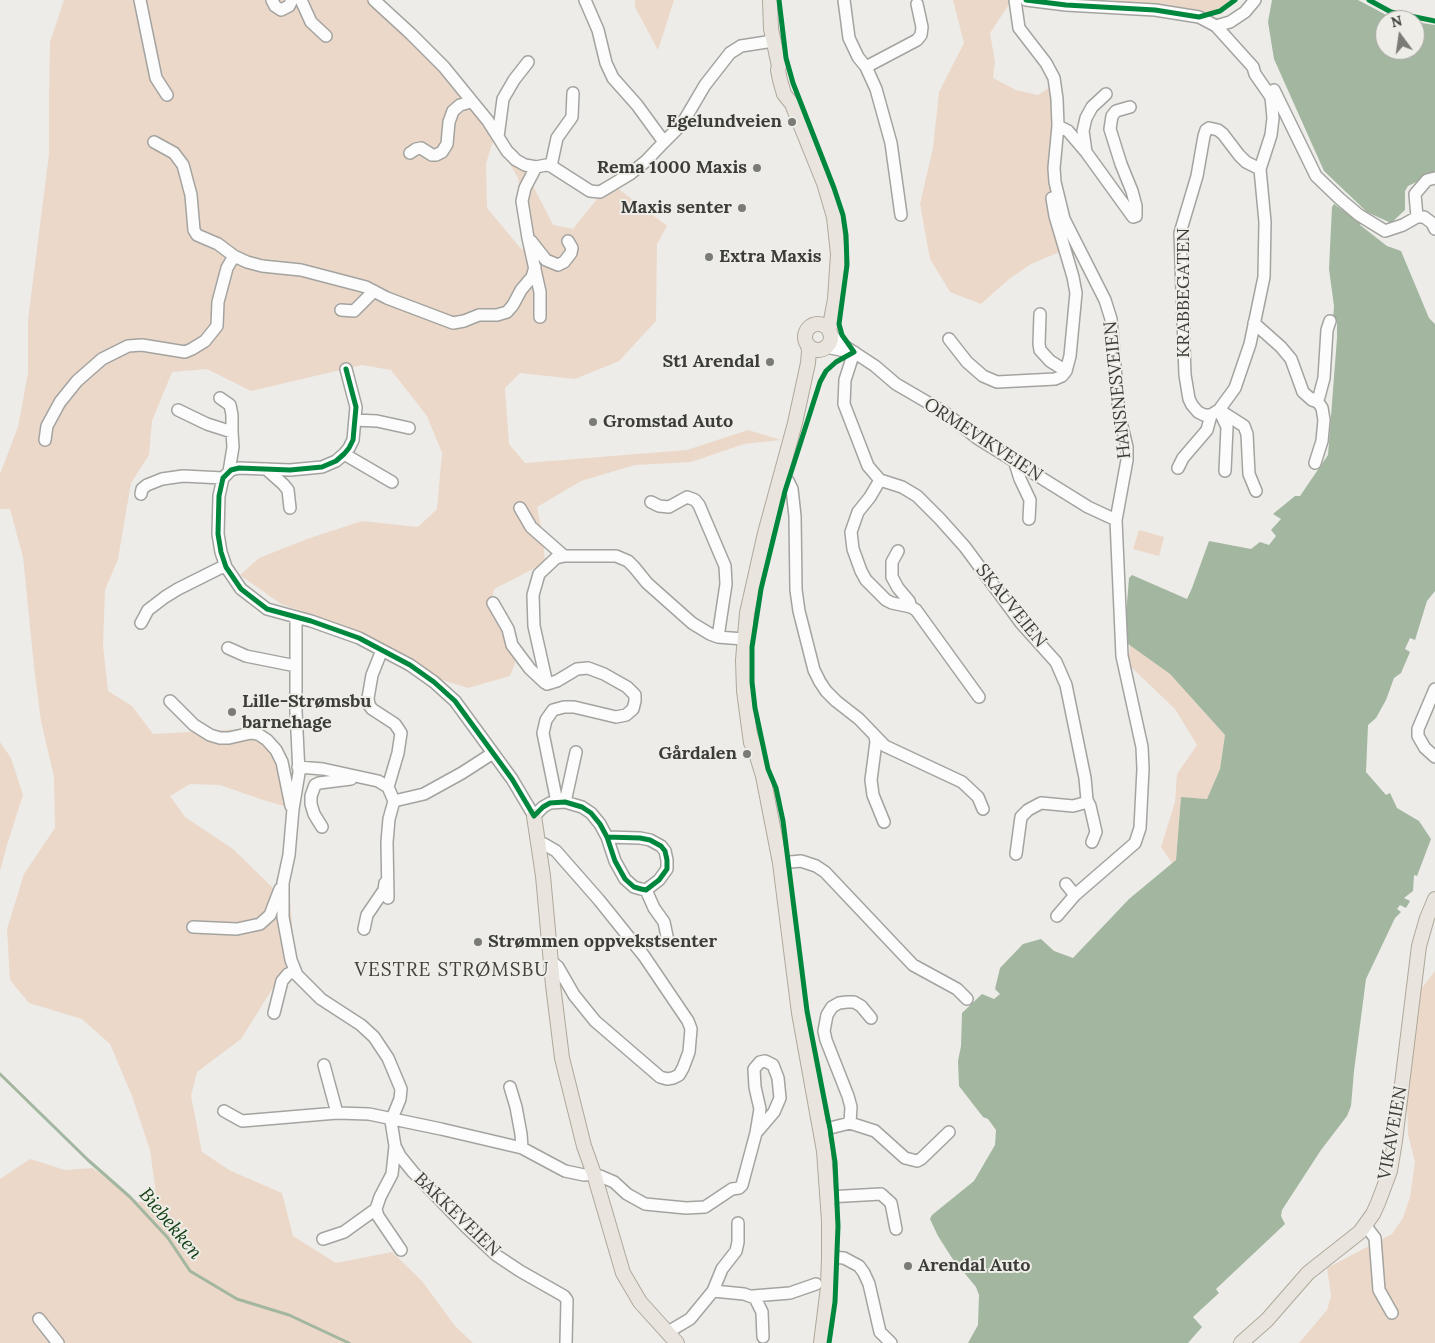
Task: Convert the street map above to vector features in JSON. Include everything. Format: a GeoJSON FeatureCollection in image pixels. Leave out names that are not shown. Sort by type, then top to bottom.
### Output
{"type":"FeatureCollection","features":[{"type":"Feature","properties":{"kind":"main road"},"geometry":{"type":"LineString","coordinates":[[770,0],[773,41],[779,66],[784,71],[792,95],[792,104],[824,183],[834,217],[838,254],[835,298],[827,340],[796,421]]}},
{"type":"Feature","properties":{"kind":"main road"},"geometry":{"type":"LineString","coordinates":[[821,1343],[828,1287],[829,1257],[828,1196],[822,1130],[799,1013],[780,863],[772,821],[758,777],[750,734],[744,691],[744,639],[754,582],[796,421],[808,363],[806,334],[823,312],[836,278]]}},
{"type":"Feature","properties":{"kind":"main road"},"geometry":{"type":"LineString","coordinates":[[813,325],[821,324],[827,340]]}},
{"type":"Feature","properties":{"kind":"main road"},"geometry":{"type":"LineString","coordinates":[[808,345],[815,349],[827,340]]}},
{"type":"Feature","properties":{"kind":"main road"},"geometry":{"type":"LineString","coordinates":[[534,816],[539,844],[560,1039],[567,1080],[584,1146],[624,1274],[640,1302],[673,1340]]}},
{"type":"Feature","properties":{"kind":"main road","name":"VIKAVEIEN"},"geometry":{"type":"LineString","coordinates":[[1241,1343],[1267,1320],[1308,1273],[1349,1241],[1365,1225],[1378,1203],[1390,1171],[1395,1142],[1416,964],[1423,929],[1435,899]]}},
{"type":"Feature","properties":{"kind":"street"},"geometry":{"type":"LineString","coordinates":[[140,0],[156,78],[167,95]]}},
{"type":"Feature","properties":{"kind":"street"},"geometry":{"type":"LineString","coordinates":[[272,0],[275,6],[281,10],[289,6],[292,0]]}},
{"type":"Feature","properties":{"kind":"street"},"geometry":{"type":"LineString","coordinates":[[302,0],[311,22],[326,36]]}},
{"type":"Feature","properties":{"kind":"street"},"geometry":{"type":"LineString","coordinates":[[374,0],[444,67],[488,122],[507,151],[516,160],[525,165],[536,167],[551,166],[590,191],[600,192],[630,174],[646,161],[682,124],[705,85],[730,53],[741,46],[773,41]]}},
{"type":"Feature","properties":{"kind":"street"},"geometry":{"type":"LineString","coordinates":[[585,0],[598,30],[606,63],[613,78],[637,105],[664,142]]}},
{"type":"Feature","properties":{"kind":"street"},"geometry":{"type":"LineString","coordinates":[[844,0],[849,38],[876,89],[891,143],[901,215]]}},
{"type":"Feature","properties":{"kind":"street","name":"HANSNESVEIEN"},"geometry":{"type":"LineString","coordinates":[[1015,0],[1019,28],[1046,62],[1054,78],[1058,126],[1054,168],[1055,182],[1064,218],[1105,300],[1111,319],[1120,414],[1127,447],[1127,460],[1116,520],[1122,656],[1142,747],[1143,769],[1140,828],[1135,843],[1076,895],[1057,916]]}},
{"type":"Feature","properties":{"kind":"street"},"geometry":{"type":"LineString","coordinates":[[1026,0],[1066,5],[1106,3],[1199,17],[1216,26],[1268,81],[1316,176],[1340,199],[1359,215],[1385,231],[1403,226],[1417,217],[1424,217],[1432,223],[1435,229]]}},
{"type":"Feature","properties":{"kind":"street"},"geometry":{"type":"LineString","coordinates":[[1216,26],[1230,22],[1245,12],[1255,0]]}},
{"type":"Feature","properties":{"kind":"street"},"geometry":{"type":"LineString","coordinates":[[866,67],[917,40],[921,35],[922,27],[917,4]]}},
{"type":"Feature","properties":{"kind":"street"},"geometry":{"type":"LineString","coordinates":[[498,137],[503,99],[514,80],[528,62]]}},
{"type":"Feature","properties":{"kind":"street"},"geometry":{"type":"LineString","coordinates":[[1178,468],[1183,458],[1207,430],[1215,412],[1235,388],[1250,344],[1264,277],[1266,260],[1264,197],[1260,169],[1271,135],[1273,104],[1271,97],[1255,74],[1253,67]]}},
{"type":"Feature","properties":{"kind":"street"},"geometry":{"type":"LineString","coordinates":[[551,166],[557,138],[572,117],[573,93]]}},
{"type":"Feature","properties":{"kind":"street"},"geometry":{"type":"LineString","coordinates":[[1086,152],[1084,132],[1086,118],[1092,107],[1106,94]]}},
{"type":"Feature","properties":{"kind":"street"},"geometry":{"type":"LineString","coordinates":[[410,153],[421,148],[432,155],[442,152],[447,144],[449,122],[453,111],[460,105],[471,102]]}},
{"type":"Feature","properties":{"kind":"street"},"geometry":{"type":"LineString","coordinates":[[1058,126],[1068,131],[1118,195],[1131,216],[1136,216],[1132,191],[1110,129],[1112,116],[1116,111],[1130,107]]}},
{"type":"Feature","properties":{"kind":"street","name":"KRABBEGATEN"},"geometry":{"type":"LineString","coordinates":[[1215,412],[1204,415],[1198,412],[1189,399],[1185,375],[1185,330],[1180,233],[1197,176],[1204,136],[1209,128],[1218,130],[1223,134],[1239,156],[1260,169]]}},
{"type":"Feature","properties":{"kind":"street"},"geometry":{"type":"LineString","coordinates":[[154,142],[174,153],[183,165],[191,195],[194,230],[197,235],[218,244],[234,256],[247,262],[262,266],[301,270],[366,287],[400,304],[421,310],[444,321],[457,323],[480,315],[497,315],[507,312],[532,277],[535,267]]}},
{"type":"Feature","properties":{"kind":"street"},"geometry":{"type":"LineString","coordinates":[[536,167],[525,188],[522,201],[540,292],[540,317]]}},
{"type":"Feature","properties":{"kind":"street"},"geometry":{"type":"LineString","coordinates":[[1417,217],[1415,194],[1427,180],[1435,178]]}},
{"type":"Feature","properties":{"kind":"street"},"geometry":{"type":"LineString","coordinates":[[949,340],[967,362],[983,376],[997,382],[1055,379],[1062,376],[1066,371],[1070,356],[1076,292],[1055,216],[1052,196],[1055,182]]}},
{"type":"Feature","properties":{"kind":"street"},"geometry":{"type":"LineString","coordinates":[[528,238],[546,260],[558,265],[564,262],[571,253],[572,248],[568,241]]}},
{"type":"Feature","properties":{"kind":"street"},"geometry":{"type":"LineString","coordinates":[[45,440],[47,426],[60,402],[76,381],[102,358],[128,346],[142,345],[185,352],[205,341],[217,326],[218,302],[227,268],[234,256]]}},
{"type":"Feature","properties":{"kind":"street"},"geometry":{"type":"LineString","coordinates":[[341,310],[354,311],[374,291]]}},
{"type":"Feature","properties":{"kind":"street"},"geometry":{"type":"LineString","coordinates":[[1040,314],[1038,344],[1040,350],[1050,362],[1066,371]]}},
{"type":"Feature","properties":{"kind":"street"},"geometry":{"type":"LineString","coordinates":[[1312,400],[1319,397],[1324,378],[1327,330],[1330,321]]}},
{"type":"Feature","properties":{"kind":"street"},"geometry":{"type":"LineString","coordinates":[[1254,323],[1281,347],[1291,359],[1303,392],[1312,400],[1318,402],[1322,408],[1324,420],[1322,441],[1315,463]]}},
{"type":"Feature","properties":{"kind":"street","name":"ORMEVIKVEIEN"},"geometry":{"type":"LineString","coordinates":[[827,340],[846,352],[854,352],[875,366],[896,384],[944,412],[970,433],[1015,462],[1088,507],[1116,520]]}},
{"type":"Feature","properties":{"kind":"street"},"geometry":{"type":"LineString","coordinates":[[854,352],[845,380],[844,404],[868,466],[880,480],[858,512],[851,532],[851,541],[866,580],[879,595],[892,603],[911,607],[920,615],[978,697]]}},
{"type":"Feature","properties":{"kind":"street"},"geometry":{"type":"LineString","coordinates":[[141,494],[142,489],[162,479],[183,476],[226,475],[239,468],[290,470],[322,468],[336,461],[349,448],[353,440],[356,407],[346,369]]}},
{"type":"Feature","properties":{"kind":"street"},"geometry":{"type":"LineString","coordinates":[[220,398],[230,405],[233,447],[219,496],[218,534],[226,567],[241,589],[267,609],[359,638],[410,665],[455,701],[512,779],[534,816],[550,803],[561,802],[582,807],[591,813],[600,824],[607,837],[615,861],[625,879],[634,887],[646,890],[660,880],[667,869],[665,851],[661,846],[650,840],[640,838],[607,837]]}},
{"type":"Feature","properties":{"kind":"street"},"geometry":{"type":"LineString","coordinates":[[178,410],[207,424],[232,432]]}},
{"type":"Feature","properties":{"kind":"street"},"geometry":{"type":"LineString","coordinates":[[1215,412],[1227,426],[1225,471]]}},
{"type":"Feature","properties":{"kind":"street"},"geometry":{"type":"LineString","coordinates":[[1215,412],[1244,426],[1247,434],[1249,474],[1256,491]]}},
{"type":"Feature","properties":{"kind":"street"},"geometry":{"type":"LineString","coordinates":[[355,420],[377,421],[408,428]]}},
{"type":"Feature","properties":{"kind":"street"},"geometry":{"type":"LineString","coordinates":[[344,454],[392,482]]}},
{"type":"Feature","properties":{"kind":"street"},"geometry":{"type":"LineString","coordinates":[[1015,462],[1020,479],[1030,500],[1029,519]]}},
{"type":"Feature","properties":{"kind":"street"},"geometry":{"type":"LineString","coordinates":[[266,468],[288,490],[290,508]]}},
{"type":"Feature","properties":{"kind":"street"},"geometry":{"type":"LineString","coordinates":[[781,476],[788,481],[792,489],[795,516],[796,590],[799,611],[814,670],[826,691],[859,719],[875,737],[891,749],[962,782],[978,797],[983,809]]}},
{"type":"Feature","properties":{"kind":"street","name":"SKAUVEIEN"},"geometry":{"type":"LineString","coordinates":[[880,480],[902,487],[917,496],[940,519],[965,547],[1021,623],[1056,662],[1066,685],[1071,707],[1085,778],[1087,800],[1096,832],[1092,842]]}},
{"type":"Feature","properties":{"kind":"street"},"geometry":{"type":"LineString","coordinates":[[651,502],[659,506],[669,507],[687,496],[695,500],[699,505],[725,566],[726,584],[718,637]]}},
{"type":"Feature","properties":{"kind":"street"},"geometry":{"type":"LineString","coordinates":[[520,508],[531,527],[564,556]]}},
{"type":"Feature","properties":{"kind":"street"},"geometry":{"type":"LineString","coordinates":[[898,551],[892,562],[892,577],[909,601],[911,607]]}},
{"type":"Feature","properties":{"kind":"street"},"geometry":{"type":"LineString","coordinates":[[547,684],[534,626],[532,595],[539,574],[556,558],[564,556],[616,556],[628,561],[647,582],[692,622],[718,637],[744,639]]}},
{"type":"Feature","properties":{"kind":"street"},"geometry":{"type":"LineString","coordinates":[[141,623],[148,610],[165,597],[212,572],[226,567]]}},
{"type":"Feature","properties":{"kind":"street"},"geometry":{"type":"LineString","coordinates":[[493,603],[508,629],[512,645],[530,668],[547,684]]}},
{"type":"Feature","properties":{"kind":"street"},"geometry":{"type":"LineString","coordinates":[[193,927],[237,930],[260,924],[270,915],[283,882],[289,855],[298,767],[296,617]]}},
{"type":"Feature","properties":{"kind":"street"},"geometry":{"type":"LineString","coordinates":[[228,648],[246,656],[296,666]]}},
{"type":"Feature","properties":{"kind":"street"},"geometry":{"type":"LineString","coordinates":[[364,929],[367,915],[384,890],[389,819],[394,801],[388,787],[398,753],[401,733],[395,724],[372,710],[369,705],[368,698],[372,675],[382,650]]}},
{"type":"Feature","properties":{"kind":"street"},"geometry":{"type":"LineString","coordinates":[[547,684],[557,681],[569,672],[588,668],[611,678],[632,691],[636,701],[633,709],[626,715],[616,717],[574,707],[564,706],[553,710],[546,720],[543,733],[561,802]]}},
{"type":"Feature","properties":{"kind":"street"},"geometry":{"type":"LineString","coordinates":[[1435,689],[1418,729],[1418,736],[1425,748],[1435,757]]}},
{"type":"Feature","properties":{"kind":"street"},"geometry":{"type":"LineString","coordinates":[[170,701],[194,725],[210,734],[220,738],[229,738],[251,732],[267,740],[276,750],[282,762],[293,809]]}},
{"type":"Feature","properties":{"kind":"street"},"geometry":{"type":"LineString","coordinates":[[875,737],[871,780],[873,795],[884,822]]}},
{"type":"Feature","properties":{"kind":"street"},"geometry":{"type":"LineString","coordinates":[[561,802],[576,752]]}},
{"type":"Feature","properties":{"kind":"street"},"geometry":{"type":"LineString","coordinates":[[394,801],[424,794],[493,753]]}},
{"type":"Feature","properties":{"kind":"street"},"geometry":{"type":"LineString","coordinates":[[298,767],[368,778],[388,787]]}},
{"type":"Feature","properties":{"kind":"street"},"geometry":{"type":"LineString","coordinates":[[322,827],[314,814],[311,804],[311,796],[315,786],[343,779],[368,778]]}},
{"type":"Feature","properties":{"kind":"street"},"geometry":{"type":"LineString","coordinates":[[1016,854],[1021,817],[1028,810],[1041,803],[1072,806],[1084,803],[1087,800]]}},
{"type":"Feature","properties":{"kind":"street"},"geometry":{"type":"LineString","coordinates":[[539,844],[544,844],[556,851],[599,900],[644,956],[688,1021],[691,1029],[690,1045],[679,1075],[667,1079],[646,1066],[587,1012],[574,996],[558,967],[551,962]]}},
{"type":"Feature","properties":{"kind":"street"},"geometry":{"type":"LineString","coordinates":[[780,863],[801,861],[816,866],[825,872],[913,965],[957,989],[968,999]]}},
{"type":"Feature","properties":{"kind":"street"},"geometry":{"type":"LineString","coordinates":[[386,874],[388,898]]}},
{"type":"Feature","properties":{"kind":"street"},"geometry":{"type":"LineString","coordinates":[[283,882],[285,927],[295,971],[321,999],[361,1025],[374,1037],[388,1058],[401,1089],[400,1099],[392,1118]]}},
{"type":"Feature","properties":{"kind":"street"},"geometry":{"type":"LineString","coordinates":[[1066,884],[1076,895]]}},
{"type":"Feature","properties":{"kind":"street"},"geometry":{"type":"LineString","coordinates":[[646,890],[654,908],[664,922],[668,942]]}},
{"type":"Feature","properties":{"kind":"street"},"geometry":{"type":"LineString","coordinates":[[274,1013],[282,981],[288,974],[295,971]]}},
{"type":"Feature","properties":{"kind":"street"},"geometry":{"type":"LineString","coordinates":[[850,1123],[851,1107],[826,1040],[825,1024],[827,1015],[832,1007],[839,1003],[854,1002],[861,1006],[871,1018]]}},
{"type":"Feature","properties":{"kind":"street"},"geometry":{"type":"LineString","coordinates":[[224,1112],[242,1121],[337,1113],[369,1114],[392,1118],[522,1148],[565,1171],[600,1176],[614,1182],[627,1194],[645,1204],[686,1208],[705,1207],[732,1189],[742,1185],[756,1133],[760,1109],[753,1074],[756,1065],[765,1061],[773,1065],[778,1078],[780,1098],[774,1112],[756,1133]]}},
{"type":"Feature","properties":{"kind":"street"},"geometry":{"type":"LineString","coordinates":[[324,1065],[337,1113]]}},
{"type":"Feature","properties":{"kind":"street"},"geometry":{"type":"LineString","coordinates":[[510,1088],[522,1134],[522,1148]]}},
{"type":"Feature","properties":{"kind":"street","name":"BAKKEVEIEN"},"geometry":{"type":"LineString","coordinates":[[376,1209],[392,1174],[395,1146],[392,1118]]}},
{"type":"Feature","properties":{"kind":"street"},"geometry":{"type":"LineString","coordinates":[[822,1130],[850,1123],[875,1131],[906,1158],[918,1161],[949,1132]]}},
{"type":"Feature","properties":{"kind":"street","name":"BAKKEVEIEN"},"geometry":{"type":"LineString","coordinates":[[395,1146],[400,1156],[413,1172],[466,1228],[496,1254],[520,1271],[564,1296],[568,1305],[566,1343]]}},
{"type":"Feature","properties":{"kind":"street"},"geometry":{"type":"LineString","coordinates":[[828,1196],[880,1194],[890,1203],[896,1228]]}},
{"type":"Feature","properties":{"kind":"street"},"geometry":{"type":"LineString","coordinates":[[323,1239],[344,1232],[376,1209],[378,1216],[401,1250]]}},
{"type":"Feature","properties":{"kind":"street"},"geometry":{"type":"LineString","coordinates":[[673,1340],[713,1291],[722,1269],[736,1250],[738,1223]]}},
{"type":"Feature","properties":{"kind":"street"},"geometry":{"type":"LineString","coordinates":[[1365,1225],[1375,1238],[1379,1290],[1392,1313]]}},
{"type":"Feature","properties":{"kind":"street"},"geometry":{"type":"LineString","coordinates":[[829,1257],[844,1258],[859,1266],[869,1284],[880,1332],[891,1343]]}},
{"type":"Feature","properties":{"kind":"street"},"geometry":{"type":"LineString","coordinates":[[713,1291],[753,1296],[790,1293],[816,1284]]}},
{"type":"Feature","properties":{"kind":"street"},"geometry":{"type":"LineString","coordinates":[[753,1296],[762,1312],[763,1337]]}},
{"type":"Feature","properties":{"kind":"street"},"geometry":{"type":"LineString","coordinates":[[39,1319],[58,1343]]}},
{"type":"Feature","properties":{"kind":"shaded area"},"geometry":{"type":"Polygon","coordinates":[[[64,0],[379,0],[420,38],[450,86],[484,114],[487,108],[497,129],[528,176],[553,225],[573,229],[597,199],[615,186],[667,226],[657,244],[656,321],[619,361],[575,379],[520,373],[505,388],[509,444],[525,463],[687,450],[748,430],[781,440],[744,444],[691,462],[635,465],[581,481],[537,507],[543,538],[545,563],[494,589],[491,603],[519,652],[510,676],[468,688],[430,676],[386,646],[335,623],[281,604],[240,575],[259,558],[310,538],[362,521],[418,527],[437,509],[442,453],[427,416],[391,370],[362,365],[251,391],[207,369],[172,372],[152,421],[149,455],[131,483],[118,559],[105,590],[103,645],[108,691],[132,706],[153,734],[242,729],[278,742],[297,783],[295,809],[220,785],[190,784],[170,796],[185,817],[233,849],[274,889],[289,885],[294,950],[286,967],[241,1039],[197,1072],[191,1096],[202,1152],[231,1171],[282,1193],[293,1236],[336,1263],[392,1252],[422,1281],[455,1326],[473,1343],[0,1343],[0,1179],[30,1159],[65,1170],[93,1168],[138,1202],[157,1201],[150,1150],[132,1096],[110,1044],[82,1019],[29,1003],[10,980],[7,929],[24,874],[55,828],[54,777],[41,721],[23,557],[10,509],[0,509],[0,474],[18,427],[28,373],[28,320],[49,154],[50,42],[64,0]],[[494,137],[486,164],[487,208],[522,250],[527,233],[518,178],[494,137]]]}},
{"type":"Feature","properties":{"kind":"shaded area"},"geometry":{"type":"Polygon","coordinates":[[[635,0],[674,0],[658,50],[635,7],[635,0]]]}},
{"type":"Feature","properties":{"kind":"shaded area"},"geometry":{"type":"Polygon","coordinates":[[[953,0],[1012,0],[990,33],[995,62],[993,78],[1016,90],[1038,95],[1049,88],[1058,135],[1060,191],[1074,246],[1031,264],[1009,279],[981,304],[950,292],[930,259],[920,204],[933,148],[939,92],[964,43],[953,0]]]}},
{"type":"Feature","properties":{"kind":"shaded area"},"geometry":{"type":"Polygon","coordinates":[[[1111,0],[1231,0],[1205,19],[1159,8],[1111,0]]]}},
{"type":"Feature","properties":{"kind":"shaded area"},"geometry":{"type":"Polygon","coordinates":[[[1272,0],[1358,0],[1377,10],[1375,10],[1375,60],[1425,60],[1425,24],[1435,25],[1435,173],[1408,186],[1405,191],[1405,210],[1391,223],[1367,212],[1324,171],[1274,59],[1268,22],[1272,0]]]}},
{"type":"Feature","properties":{"kind":"shaded area"},"geometry":{"type":"Polygon","coordinates":[[[1334,204],[1361,223],[1360,225],[1387,246],[1401,251],[1429,318],[1435,324],[1435,591],[1427,601],[1415,640],[1410,638],[1405,649],[1410,652],[1401,673],[1394,678],[1386,700],[1376,718],[1368,725],[1366,772],[1386,795],[1390,793],[1397,808],[1419,821],[1431,839],[1417,876],[1414,875],[1413,891],[1404,898],[1410,901],[1406,908],[1400,905],[1397,909],[1401,912],[1395,918],[1366,979],[1351,1106],[1347,1116],[1321,1150],[1282,1210],[1281,1216],[1285,1224],[1216,1289],[1219,1293],[1193,1317],[1202,1327],[1188,1343],[968,1343],[978,1325],[979,1295],[976,1287],[952,1258],[930,1219],[932,1215],[974,1181],[995,1145],[996,1130],[988,1119],[983,1117],[959,1086],[958,1061],[961,1046],[962,1013],[982,994],[994,999],[1000,994],[995,989],[1000,968],[1023,944],[1041,939],[1054,951],[1073,958],[1129,899],[1176,860],[1181,797],[1207,799],[1220,769],[1225,735],[1170,674],[1124,641],[1129,578],[1132,575],[1187,599],[1209,541],[1251,549],[1260,542],[1269,545],[1276,536],[1271,530],[1281,519],[1273,514],[1295,496],[1300,496],[1328,455],[1337,338],[1337,321],[1333,321],[1334,306],[1329,269],[1332,207],[1334,204]]]}},
{"type":"Feature","properties":{"kind":"shaded area"},"geometry":{"type":"Polygon","coordinates":[[[1139,530],[1164,537],[1159,556],[1133,549],[1139,530]]]}},
{"type":"Feature","properties":{"kind":"shaded area"},"geometry":{"type":"Polygon","coordinates":[[[1130,645],[1170,674],[1225,735],[1220,769],[1207,799],[1181,797],[1176,860],[1172,863],[1161,847],[1175,802],[1177,774],[1197,745],[1175,709],[1128,664],[1130,645]]]}},
{"type":"Feature","properties":{"kind":"shaded area"},"geometry":{"type":"Polygon","coordinates":[[[0,742],[11,758],[23,795],[0,871],[0,742]]]}},
{"type":"Feature","properties":{"kind":"shaded area"},"geometry":{"type":"Polygon","coordinates":[[[1435,971],[1435,1343],[1299,1343],[1327,1310],[1331,1296],[1327,1268],[1392,1234],[1403,1218],[1410,1197],[1415,1162],[1408,1134],[1407,1101],[1419,992],[1435,971]]]}},
{"type":"Feature","properties":{"kind":"waterway","name":"Biebekken"},"geometry":{"type":"LineString","coordinates":[[0,1074],[88,1160],[130,1197],[168,1238],[190,1271],[237,1299],[289,1315],[349,1343]]}},
{"type":"Feature","properties":{"kind":"cycle path"},"geometry":{"type":"LineString","coordinates":[[779,0],[786,58],[793,83],[843,215],[847,265],[839,324],[842,335],[854,352],[836,362],[826,371],[820,382],[785,491],[761,589],[752,647],[752,682],[755,708],[768,769],[776,788],[783,821],[807,1011],[835,1162],[838,1226],[835,1302],[829,1343]]}},
{"type":"Feature","properties":{"kind":"cycle path"},"geometry":{"type":"LineString","coordinates":[[1026,0],[1066,5],[1155,10],[1199,17],[1220,11],[1235,0]]}},
{"type":"Feature","properties":{"kind":"cycle path"},"geometry":{"type":"LineString","coordinates":[[1369,0],[1391,12],[1435,21]]}},
{"type":"Feature","properties":{"kind":"cycle path"},"geometry":{"type":"LineString","coordinates":[[346,369],[356,407],[353,440],[344,454],[336,461],[322,467],[290,470],[239,468],[231,470],[223,478],[219,496],[218,534],[226,567],[241,589],[267,609],[311,621],[359,638],[410,665],[434,682],[455,701],[512,779],[534,816],[550,803],[565,802],[582,807],[591,813],[607,837],[615,861],[625,879],[634,887],[646,890],[659,880],[667,869],[665,851],[661,846],[650,840],[607,837]]}},
{"type":"Feature","properties":{"kind":"place","name":"Egelundveien"},"geometry":{"type":"Point","coordinates":[792,122]}},
{"type":"Feature","properties":{"kind":"place","name":"Rema 1000 Maxis"},"geometry":{"type":"Point","coordinates":[757,168]}},
{"type":"Feature","properties":{"kind":"place","name":"Maxis senter"},"geometry":{"type":"Point","coordinates":[742,208]}},
{"type":"Feature","properties":{"kind":"place","name":"Extra Maxis"},"geometry":{"type":"Point","coordinates":[709,257]}},
{"type":"Feature","properties":{"kind":"place","name":"St1 Arendal"},"geometry":{"type":"Point","coordinates":[770,362]}},
{"type":"Feature","properties":{"kind":"place","name":"Gromstad Auto"},"geometry":{"type":"Point","coordinates":[593,422]}},
{"type":"Feature","properties":{"kind":"place","name":"Lille-Strømsbu barnehage"},"geometry":{"type":"Point","coordinates":[232,712]}},
{"type":"Feature","properties":{"kind":"place","name":"Gårdalen"},"geometry":{"type":"Point","coordinates":[747,754]}},
{"type":"Feature","properties":{"kind":"place","name":"Strømmen oppvekstsenter"},"geometry":{"type":"Point","coordinates":[478,942]}},
{"type":"Feature","properties":{"kind":"place","name":"Arendal Auto"},"geometry":{"type":"Point","coordinates":[908,1266]}},
{"type":"Feature","properties":{"kind":"district","name":"VESTRE STRØMSBU"},"geometry":{"type":"Point","coordinates":[452,971]}}]}
